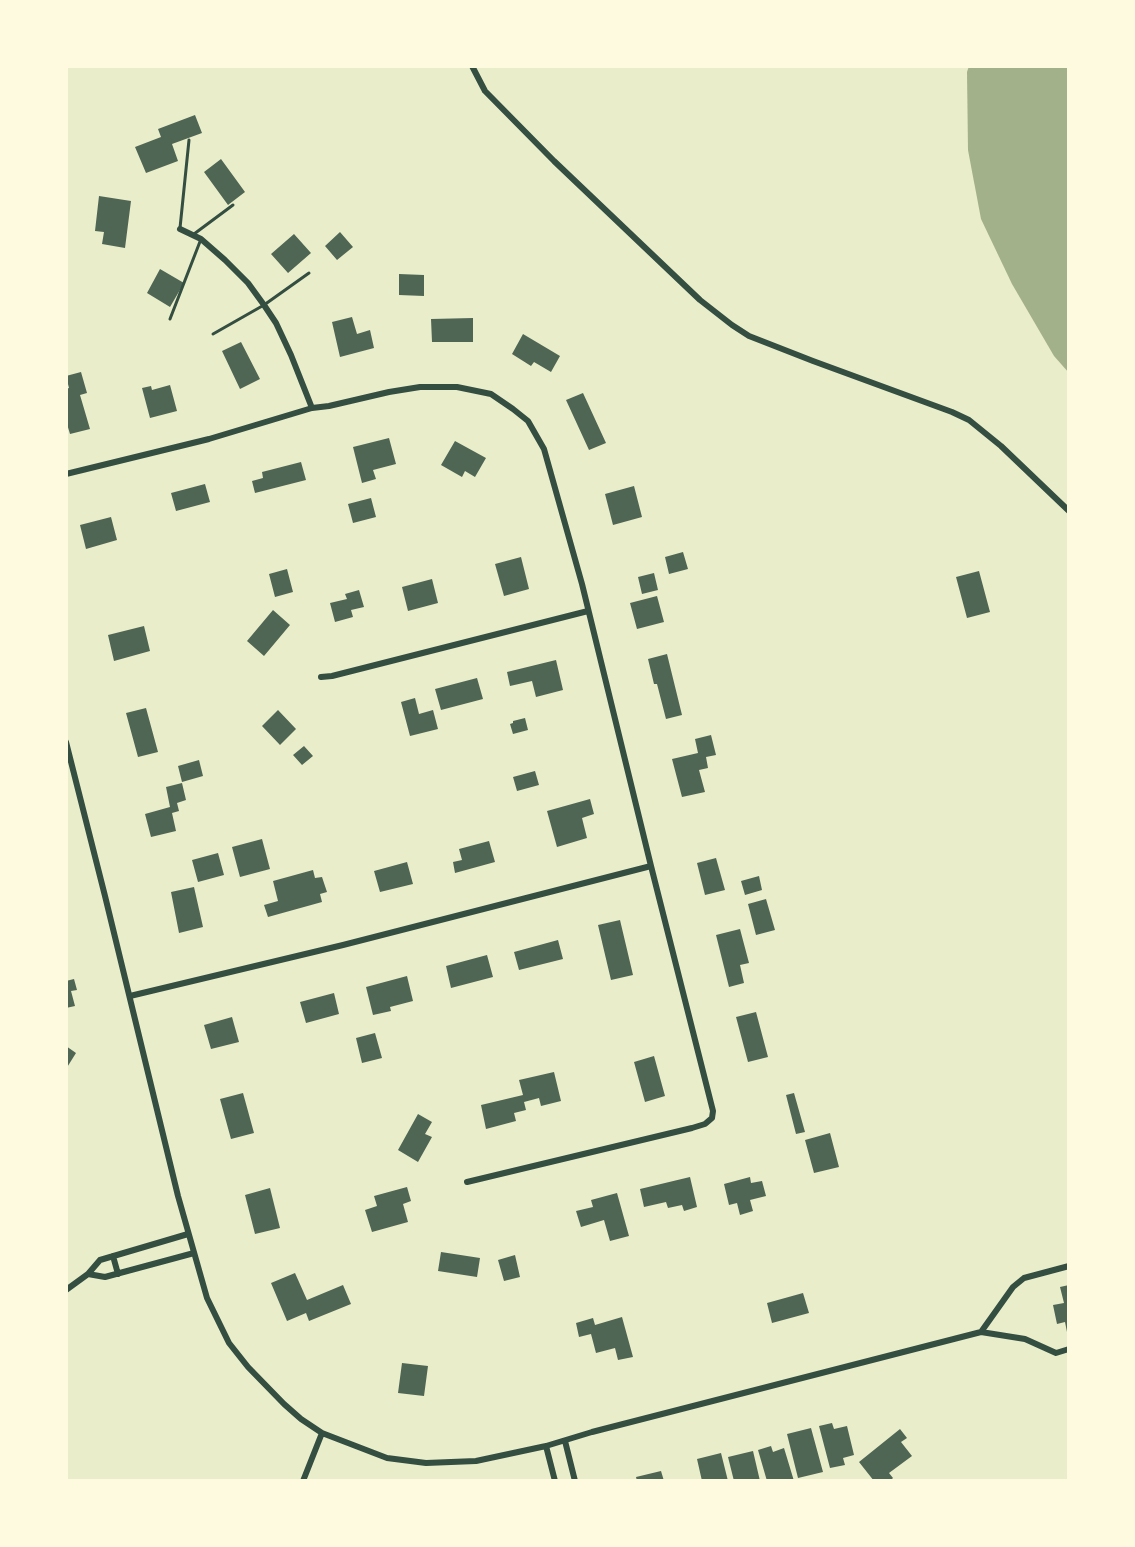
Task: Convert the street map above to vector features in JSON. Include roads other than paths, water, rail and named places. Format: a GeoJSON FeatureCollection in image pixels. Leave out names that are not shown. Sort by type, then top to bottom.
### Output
{"type":"FeatureCollection","features":[{"type":"Feature","properties":{"kind":"street"},"geometry":{"type":"LineString","coordinates":[[472,66],[485,91],[554,161],[700,300],[732,325],[760,341],[969,420],[1001,446],[1069,511]]}},
{"type":"Feature","properties":{"kind":"street"},"geometry":{"type":"LineString","coordinates":[[180,229],[201,239],[248,283],[276,323],[312,408]]}},
{"type":"Feature","properties":{"kind":"street"},"geometry":{"type":"LineString","coordinates":[[66,474],[208,439],[312,408],[420,387],[457,387],[491,394],[528,421],[544,449],[582,584],[713,1111],[712,1118],[705,1124],[692,1128],[467,1182]]}},
{"type":"Feature","properties":{"kind":"street"},"geometry":{"type":"LineString","coordinates":[[321,677],[588,611]]}},
{"type":"Feature","properties":{"kind":"street"},"geometry":{"type":"LineString","coordinates":[[66,742],[188,1234],[207,1298],[229,1343],[248,1367],[284,1404],[322,1432],[387,1458],[426,1463],[477,1461],[546,1446],[592,1432],[981,1332],[1025,1339],[1056,1353],[1069,1349]]}},
{"type":"Feature","properties":{"kind":"street"},"geometry":{"type":"LineString","coordinates":[[130,996],[354,942],[651,866]]}},
{"type":"Feature","properties":{"kind":"street"},"geometry":{"type":"LineString","coordinates":[[66,1290],[88,1274],[100,1260],[188,1234]]}},
{"type":"Feature","properties":{"kind":"street"},"geometry":{"type":"LineString","coordinates":[[88,1274],[105,1277],[194,1253]]}},
{"type":"Feature","properties":{"kind":"street"},"geometry":{"type":"LineString","coordinates":[[113,1256],[118,1274]]}},
{"type":"Feature","properties":{"kind":"street"},"geometry":{"type":"LineString","coordinates":[[981,1332],[1013,1287],[1024,1278],[1069,1266]]}},
{"type":"Feature","properties":{"kind":"street"},"geometry":{"type":"LineString","coordinates":[[303,1481],[322,1432]]}},
{"type":"Feature","properties":{"kind":"street"},"geometry":{"type":"LineString","coordinates":[[565,1441],[575,1481]]}},
{"type":"Feature","properties":{"kind":"street"},"geometry":{"type":"LineString","coordinates":[[546,1446],[555,1481]]}},
{"type":"Feature","properties":{"kind":"lane"},"geometry":{"type":"LineString","coordinates":[[180,229],[189,140]]}},
{"type":"Feature","properties":{"kind":"lane"},"geometry":{"type":"LineString","coordinates":[[192,235],[233,205]]}},
{"type":"Feature","properties":{"kind":"lane"},"geometry":{"type":"LineString","coordinates":[[170,319],[201,239]]}},
{"type":"Feature","properties":{"kind":"lane"},"geometry":{"type":"LineString","coordinates":[[213,334],[264,305],[309,273]]}}]}
